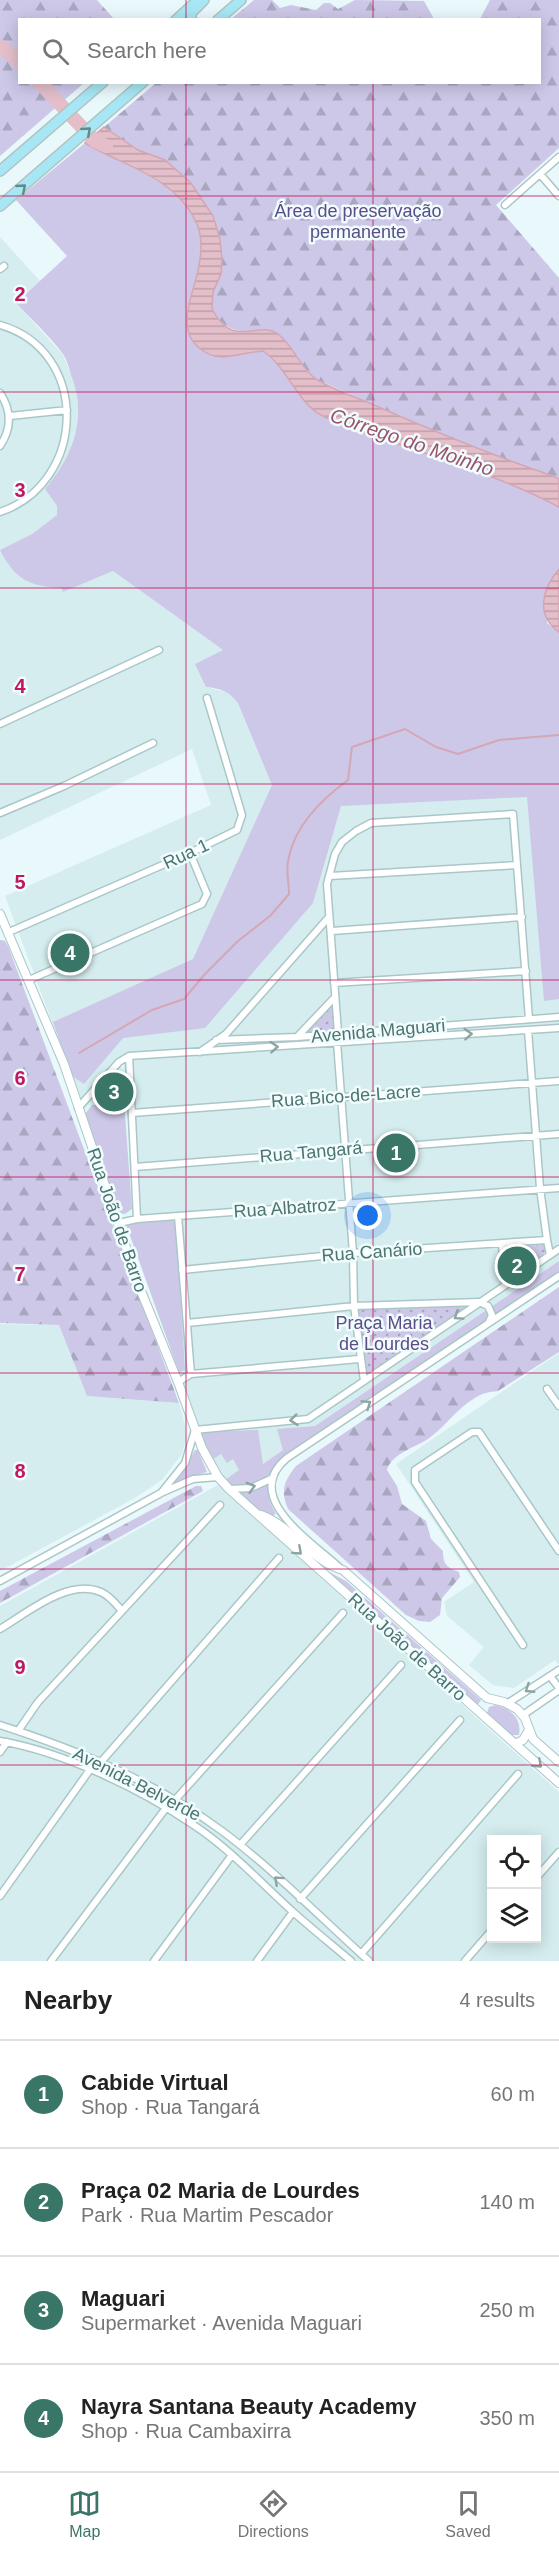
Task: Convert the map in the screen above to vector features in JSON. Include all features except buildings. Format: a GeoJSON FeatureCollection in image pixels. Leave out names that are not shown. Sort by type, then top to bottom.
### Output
{"type":"FeatureCollection","features":[{"type":"Feature","properties":{"kind":"main road"},"geometry":{"type":"LineString","coordinates":[[178,18],[198,0]]}},
{"type":"Feature","properties":{"kind":"main road"},"geometry":{"type":"LineString","coordinates":[[191,18],[191,13],[204,0]]}},
{"type":"Feature","properties":{"kind":"main road"},"geometry":{"type":"LineString","coordinates":[[220,18],[241,0]]}},
{"type":"Feature","properties":{"kind":"main road"},"geometry":{"type":"LineString","coordinates":[[0,171],[101,84]]}},
{"type":"Feature","properties":{"kind":"main road"},"geometry":{"type":"LineString","coordinates":[[0,206],[141,84]]}},
{"type":"Feature","properties":{"kind":"street"},"geometry":{"type":"LineString","coordinates":[[505,205],[559,158]]}},
{"type":"Feature","properties":{"kind":"street"},"geometry":{"type":"LineString","coordinates":[[540,174],[559,196]]}},
{"type":"Feature","properties":{"kind":"street"},"geometry":{"type":"LineString","coordinates":[[0,325],[22,335],[48,360],[61,384],[67,410],[65,441],[54,470],[34,494],[0,513]]}},
{"type":"Feature","properties":{"kind":"street"},"geometry":{"type":"LineString","coordinates":[[0,393],[6,401],[10,416],[6,437],[0,446]]}},
{"type":"Feature","properties":{"kind":"street"},"geometry":{"type":"LineString","coordinates":[[10,416],[67,410]]}},
{"type":"Feature","properties":{"kind":"street"},"geometry":{"type":"LineString","coordinates":[[0,724],[159,650]]}},
{"type":"Feature","properties":{"kind":"street","name":"Rua 1"},"geometry":{"type":"LineString","coordinates":[[4,932],[190,853],[237,830],[242,815],[207,698]]}},
{"type":"Feature","properties":{"kind":"street"},"geometry":{"type":"LineString","coordinates":[[0,813],[64,786],[153,743]]}},
{"type":"Feature","properties":{"kind":"street"},"geometry":{"type":"LineString","coordinates":[[338,1033],[327,884],[335,854],[342,842],[356,831],[371,824],[513,814],[529,1019]]}},
{"type":"Feature","properties":{"kind":"street"},"geometry":{"type":"LineString","coordinates":[[29,980],[202,904],[207,894],[190,853]]}},
{"type":"Feature","properties":{"kind":"street"},"geometry":{"type":"LineString","coordinates":[[330,876],[517,865]]}},
{"type":"Feature","properties":{"kind":"street","name":"Rua João de Barro"},"geometry":{"type":"LineString","coordinates":[[0,914],[4,932],[29,980],[64,1064],[139,1286],[202,1448],[212,1468],[229,1490],[559,1783]]}},
{"type":"Feature","properties":{"kind":"street"},"geometry":{"type":"LineString","coordinates":[[200,1052],[216,1040],[227,1037],[329,917]]}},
{"type":"Feature","properties":{"kind":"street"},"geometry":{"type":"LineString","coordinates":[[332,931],[522,917]]}},
{"type":"Feature","properties":{"kind":"street"},"geometry":{"type":"LineString","coordinates":[[334,983],[525,971]]}},
{"type":"Feature","properties":{"kind":"street"},"geometry":{"type":"LineString","coordinates":[[297,1037],[335,997]]}},
{"type":"Feature","properties":{"kind":"street","name":"Avenida Maguari"},"geometry":{"type":"LineString","coordinates":[[227,1037],[297,1037],[559,1017]]}},
{"type":"Feature","properties":{"kind":"street","name":"Avenida Maguari"},"geometry":{"type":"LineString","coordinates":[[129,1056],[559,1028]]}},
{"type":"Feature","properties":{"kind":"street"},"geometry":{"type":"LineString","coordinates":[[528,1030],[540,1188],[550,1255]]}},
{"type":"Feature","properties":{"kind":"street"},"geometry":{"type":"LineString","coordinates":[[226,1050],[227,1037]]}},
{"type":"Feature","properties":{"kind":"street"},"geometry":{"type":"LineString","coordinates":[[215,1051],[216,1040]]}},
{"type":"Feature","properties":{"kind":"street"},"geometry":{"type":"LineString","coordinates":[[337,1042],[354,1306],[363,1381]]}},
{"type":"Feature","properties":{"kind":"street"},"geometry":{"type":"LineString","coordinates":[[78,1108],[118,1062],[129,1056],[137,1219]]}},
{"type":"Feature","properties":{"kind":"street","name":"Rua Bico-de-Lacre"},"geometry":{"type":"LineString","coordinates":[[132,1113],[559,1081]]}},
{"type":"Feature","properties":{"kind":"street","name":"Rua Tangará"},"geometry":{"type":"LineString","coordinates":[[135,1167],[559,1134]]}},
{"type":"Feature","properties":{"kind":"street","name":"Rua Albatroz"},"geometry":{"type":"LineString","coordinates":[[119,1223],[137,1219],[559,1188]]}},
{"type":"Feature","properties":{"kind":"street"},"geometry":{"type":"LineString","coordinates":[[178,1216],[191,1374]]}},
{"type":"Feature","properties":{"kind":"street","name":"Rua Canário"},"geometry":{"type":"LineString","coordinates":[[182,1270],[352,1253],[547,1240]]}},
{"type":"Feature","properties":{"kind":"street"},"geometry":{"type":"LineString","coordinates":[[502,1244],[506,1285]]}},
{"type":"Feature","properties":{"kind":"street"},"geometry":{"type":"LineString","coordinates":[[161,1493],[179,1474],[189,1453],[195,1430],[308,1419],[559,1249]]}},
{"type":"Feature","properties":{"kind":"street"},"geometry":{"type":"LineString","coordinates":[[229,1490],[250,1488],[273,1478],[278,1467],[287,1458],[559,1276]]}},
{"type":"Feature","properties":{"kind":"street"},"geometry":{"type":"LineString","coordinates":[[187,1323],[354,1306],[479,1302],[488,1306],[491,1311],[492,1318],[487,1324]]}},
{"type":"Feature","properties":{"kind":"street"},"geometry":{"type":"LineString","coordinates":[[178,1382],[191,1374],[359,1359]]}},
{"type":"Feature","properties":{"kind":"street"},"geometry":{"type":"LineString","coordinates":[[547,1389],[559,1406]]}},
{"type":"Feature","properties":{"kind":"street"},"geometry":{"type":"LineString","coordinates":[[523,1645],[416,1482],[415,1470],[472,1432],[479,1432],[559,1551]]}},
{"type":"Feature","properties":{"kind":"street"},"geometry":{"type":"LineString","coordinates":[[189,1453],[194,1448],[202,1448]]}},
{"type":"Feature","properties":{"kind":"street"},"geometry":{"type":"LineString","coordinates":[[205,1477],[212,1468]]}},
{"type":"Feature","properties":{"kind":"street"},"geometry":{"type":"LineString","coordinates":[[0,1581],[161,1493],[205,1477],[218,1477]]}},
{"type":"Feature","properties":{"kind":"street","name":"Rua João de Barro"},"geometry":{"type":"LineString","coordinates":[[273,1478],[272,1498],[277,1509],[487,1698],[508,1703],[523,1714]]}},
{"type":"Feature","properties":{"kind":"street"},"geometry":{"type":"LineString","coordinates":[[18,1731],[38,1702],[220,1505]]}},
{"type":"Feature","properties":{"kind":"street","name":"Rua João de Barro"},"geometry":{"type":"LineString","coordinates":[[254,1512],[282,1524],[325,1562],[343,1570]]}},
{"type":"Feature","properties":{"kind":"street"},"geometry":{"type":"LineString","coordinates":[[101,1762],[279,1558]]}},
{"type":"Feature","properties":{"kind":"street"},"geometry":{"type":"LineString","coordinates":[[0,1629],[76,1588],[101,1592],[122,1611]]}},
{"type":"Feature","properties":{"kind":"street"},"geometry":{"type":"LineString","coordinates":[[175,1800],[342,1613]]}},
{"type":"Feature","properties":{"kind":"street"},"geometry":{"type":"LineString","coordinates":[[240,1845],[401,1665]]}},
{"type":"Feature","properties":{"kind":"street"},"geometry":{"type":"LineString","coordinates":[[508,1703],[559,1670]]}},
{"type":"Feature","properties":{"kind":"street"},"geometry":{"type":"LineString","coordinates":[[550,1676],[559,1689],[523,1714],[533,1739],[559,1762]]}},
{"type":"Feature","properties":{"kind":"street"},"geometry":{"type":"LineString","coordinates":[[482,1713],[485,1705],[492,1700]]}},
{"type":"Feature","properties":{"kind":"street"},"geometry":{"type":"LineString","coordinates":[[300,1899],[460,1720]]}},
{"type":"Feature","properties":{"kind":"street","name":"Avenida Belverde"},"geometry":{"type":"LineString","coordinates":[[0,1725],[101,1762],[203,1817],[240,1845],[369,1961]]}},
{"type":"Feature","properties":{"kind":"street"},"geometry":{"type":"LineString","coordinates":[[515,1744],[523,1740],[529,1730]]}},
{"type":"Feature","properties":{"kind":"street"},"geometry":{"type":"LineString","coordinates":[[0,1752],[4,1742]]}},
{"type":"Feature","properties":{"kind":"street","name":"Avenida Belverde"},"geometry":{"type":"LineString","coordinates":[[4,1742],[59,1758],[89,1770],[181,1817],[232,1855],[293,1912],[351,1961]]}},
{"type":"Feature","properties":{"kind":"street"},"geometry":{"type":"LineString","coordinates":[[34,1750],[50,1753],[56,1750],[55,1744]]}},
{"type":"Feature","properties":{"kind":"street"},"geometry":{"type":"LineString","coordinates":[[59,1758],[68,1753],[78,1753]]}},
{"type":"Feature","properties":{"kind":"street"},"geometry":{"type":"LineString","coordinates":[[0,1896],[89,1770]]}},
{"type":"Feature","properties":{"kind":"street"},"geometry":{"type":"LineString","coordinates":[[361,1954],[518,1774]]}},
{"type":"Feature","properties":{"kind":"street"},"geometry":{"type":"LineString","coordinates":[[51,1961],[166,1808]]}},
{"type":"Feature","properties":{"kind":"street"},"geometry":{"type":"LineString","coordinates":[[181,1817],[196,1823],[203,1817]]}},
{"type":"Feature","properties":{"kind":"street"},"geometry":{"type":"LineString","coordinates":[[202,1831],[223,1832]]}},
{"type":"Feature","properties":{"kind":"street"},"geometry":{"type":"LineString","coordinates":[[541,1873],[559,1852]]}},
{"type":"Feature","properties":{"kind":"street"},"geometry":{"type":"LineString","coordinates":[[154,1961],[232,1855]]}},
{"type":"Feature","properties":{"kind":"street"},"geometry":{"type":"LineString","coordinates":[[256,1961],[293,1912]]}},
{"type":"Feature","properties":{"kind":"street"},"geometry":{"type":"LineString","coordinates":[[304,1921],[319,1925],[321,1919]]}},
{"type":"Feature","properties":{"kind":"street"},"geometry":{"type":"LineString","coordinates":[[321,1934],[331,1933],[342,1938]]}},
{"type":"Feature","properties":{"kind":"street"},"geometry":{"type":"LineString","coordinates":[[465,1961],[487,1936]]}},
{"type":"Feature","properties":{"kind":"shaded area"},"geometry":{"type":"Polygon","coordinates":[[[0,237],[40,281],[16,303],[63,355],[75,385],[80,419],[72,450],[58,474],[45,489],[57,506],[57,515],[32,534],[0,550],[0,237]]]}},
{"type":"Feature","properties":{"kind":"shaded area"},"geometry":{"type":"Polygon","coordinates":[[[0,550],[61,588],[63,592],[113,571],[223,650],[206,687],[559,773],[559,1268],[231,1485],[223,1480],[206,1448],[5,896],[211,805],[192,749],[0,840],[0,550]]]}},
{"type":"Feature","properties":{"kind":"shaded area"},"geometry":{"type":"Polygon","coordinates":[[[124,1062],[135,1216],[120,1218],[82,1113],[124,1062]]]}},
{"type":"Feature","properties":{"kind":"shaded area"},"geometry":{"type":"Polygon","coordinates":[[[0,1324],[59,1325],[87,1396],[179,1403],[185,1425],[185,1441],[182,1454],[162,1480],[133,1499],[0,1571],[0,1324]]]}},
{"type":"Feature","properties":{"kind":"shaded area"},"geometry":{"type":"Polygon","coordinates":[[[559,1353],[559,1665],[555,1660],[514,1688],[493,1685],[469,1665],[484,1647],[447,1616],[444,1602],[474,1582],[396,1464],[559,1353]]]}},
{"type":"Feature","properties":{"kind":"shaded area"},"geometry":{"type":"Polygon","coordinates":[[[218,1485],[559,1792],[559,1961],[0,1961],[0,1606],[218,1485]]]}},
{"type":"Feature","properties":{"kind":"green space"},"geometry":{"type":"Polygon","coordinates":[[[0,0],[97,0],[113,18],[18,18],[18,84],[83,84],[0,156],[0,0]]]}},
{"type":"Feature","properties":{"kind":"green space"},"geometry":{"type":"Polygon","coordinates":[[[254,0],[272,0],[280,8],[291,5],[316,10],[324,3],[330,3],[338,9],[355,0],[424,1],[433,18],[232,18],[254,0]]]}},
{"type":"Feature","properties":{"kind":"green space","name":"Área de preservação permanente"},"geometry":{"type":"Polygon","coordinates":[[[490,0],[559,0],[559,148],[496,205],[559,278],[559,479],[421,426],[316,379],[266,329],[234,330],[222,323],[212,309],[213,292],[220,274],[220,239],[213,216],[191,183],[165,160],[138,150],[104,127],[155,84],[541,84],[541,18],[481,18],[490,0]]]}},
{"type":"Feature","properties":{"kind":"green space"},"geometry":{"type":"Polygon","coordinates":[[[85,143],[155,180],[172,191],[186,205],[196,221],[201,249],[186,321],[222,357],[263,351],[279,366],[305,402],[330,420],[500,480],[559,507],[559,569],[546,592],[547,623],[559,632],[559,999],[544,1001],[527,797],[341,806],[313,903],[205,1028],[123,1038],[84,1084],[72,1076],[53,1022],[193,959],[272,785],[238,703],[224,691],[206,687],[195,664],[223,650],[113,571],[63,592],[61,588],[31,583],[24,579],[11,568],[0,550],[32,534],[57,515],[57,506],[45,489],[70,450],[78,421],[76,391],[64,356],[16,303],[67,256],[16,200],[85,143]]]}},
{"type":"Feature","properties":{"kind":"green space"},"geometry":{"type":"Polygon","coordinates":[[[0,940],[5,941],[8,946],[179,1403],[87,1396],[59,1325],[0,1323],[0,940]]]}},
{"type":"Feature","properties":{"kind":"green space"},"geometry":{"type":"Polygon","coordinates":[[[332,1004],[334,1031],[302,1035],[332,1004]]]}},
{"type":"Feature","properties":{"kind":"green space"},"geometry":{"type":"Polygon","coordinates":[[[124,1102],[132,1209],[125,1214],[119,1213],[84,1115],[92,1105],[124,1102]]]}},
{"type":"Feature","properties":{"kind":"green space"},"geometry":{"type":"Polygon","coordinates":[[[172,1220],[176,1224],[185,1370],[179,1372],[126,1224],[172,1220]]]}},
{"type":"Feature","properties":{"kind":"green space"},"geometry":{"type":"Polygon","coordinates":[[[545,1245],[546,1252],[509,1280],[505,1247],[545,1245]]]}},
{"type":"Feature","properties":{"kind":"green space"},"geometry":{"type":"Polygon","coordinates":[[[559,1261],[559,1272],[278,1461],[271,1474],[268,1487],[268,1494],[276,1514],[271,1516],[256,1509],[225,1480],[239,1470],[233,1459],[227,1463],[221,1454],[212,1460],[200,1432],[258,1430],[263,1464],[283,1450],[277,1429],[315,1426],[559,1261]]]}},
{"type":"Feature","properties":{"kind":"green space"},"geometry":{"type":"Polygon","coordinates":[[[559,1287],[559,1352],[498,1391],[478,1396],[428,1439],[404,1452],[389,1464],[387,1470],[397,1486],[402,1504],[426,1521],[431,1539],[443,1551],[446,1564],[459,1572],[460,1577],[442,1598],[440,1615],[430,1622],[419,1621],[406,1615],[288,1509],[284,1497],[286,1481],[296,1466],[559,1287]]]}},
{"type":"Feature","properties":{"kind":"green space","name":"Praça Maria de Lourdes"},"geometry":{"type":"Polygon","coordinates":[[[477,1303],[364,1380],[355,1307],[477,1303]]]}},
{"type":"Feature","properties":{"kind":"green space"},"geometry":{"type":"Polygon","coordinates":[[[195,1450],[198,1450],[207,1472],[189,1477],[171,1486],[181,1475],[195,1450]]]}},
{"type":"Feature","properties":{"kind":"green space"},"geometry":{"type":"Polygon","coordinates":[[[196,1486],[201,1486],[203,1491],[0,1603],[0,1591],[196,1486]]]}},
{"type":"Feature","properties":{"kind":"green space"},"geometry":{"type":"Polygon","coordinates":[[[325,1570],[346,1581],[481,1700],[477,1706],[325,1570]]]}},
{"type":"Feature","properties":{"kind":"green space"},"geometry":{"type":"Polygon","coordinates":[[[496,1705],[506,1709],[514,1716],[519,1724],[519,1735],[512,1735],[487,1713],[489,1707],[496,1705]]]}},
{"type":"Feature","properties":{"kind":"water"},"geometry":{"type":"Polygon","coordinates":[[[104,127],[138,150],[165,160],[191,183],[213,216],[220,239],[222,260],[221,274],[213,292],[212,309],[220,322],[229,329],[237,331],[270,330],[284,339],[310,374],[323,383],[440,433],[559,479],[559,507],[500,480],[330,420],[305,402],[279,366],[263,351],[219,357],[198,347],[191,338],[187,318],[201,253],[200,236],[195,220],[186,205],[161,183],[85,143],[104,127]]]}},
{"type":"Feature","properties":{"kind":"water"},"geometry":{"type":"Polygon","coordinates":[[[559,569],[559,632],[546,618],[544,602],[548,585],[559,569]]]}},
{"type":"Feature","properties":{"kind":"waterway","name":"Córrego do Moinho"},"geometry":{"type":"LineString","coordinates":[[0,46],[18,60]]}},
{"type":"Feature","properties":{"kind":"waterway","name":"Córrego do Moinho"},"geometry":{"type":"LineString","coordinates":[[41,84],[95,141],[106,146]]}},
{"type":"Feature","properties":{"kind":"waterway"},"geometry":{"type":"LineString","coordinates":[[79,1053],[152,1010],[184,999],[238,941],[270,916],[289,894],[287,865],[296,836],[319,805],[348,780],[352,747],[405,729],[436,747],[458,754],[499,740],[559,735]]}},
{"type":"Feature","properties":{"kind":"place","name":"Nayra Santana Beauty Academy"},"geometry":{"type":"Point","coordinates":[70,953]}},
{"type":"Feature","properties":{"kind":"place","name":"Maguari"},"geometry":{"type":"Point","coordinates":[114,1092]}},
{"type":"Feature","properties":{"kind":"place","name":"Cabide Virtual"},"geometry":{"type":"Point","coordinates":[396,1153]}},
{"type":"Feature","properties":{"kind":"place","name":"Praça 02 Maria de Lourdes"},"geometry":{"type":"Point","coordinates":[517,1266]}}]}
